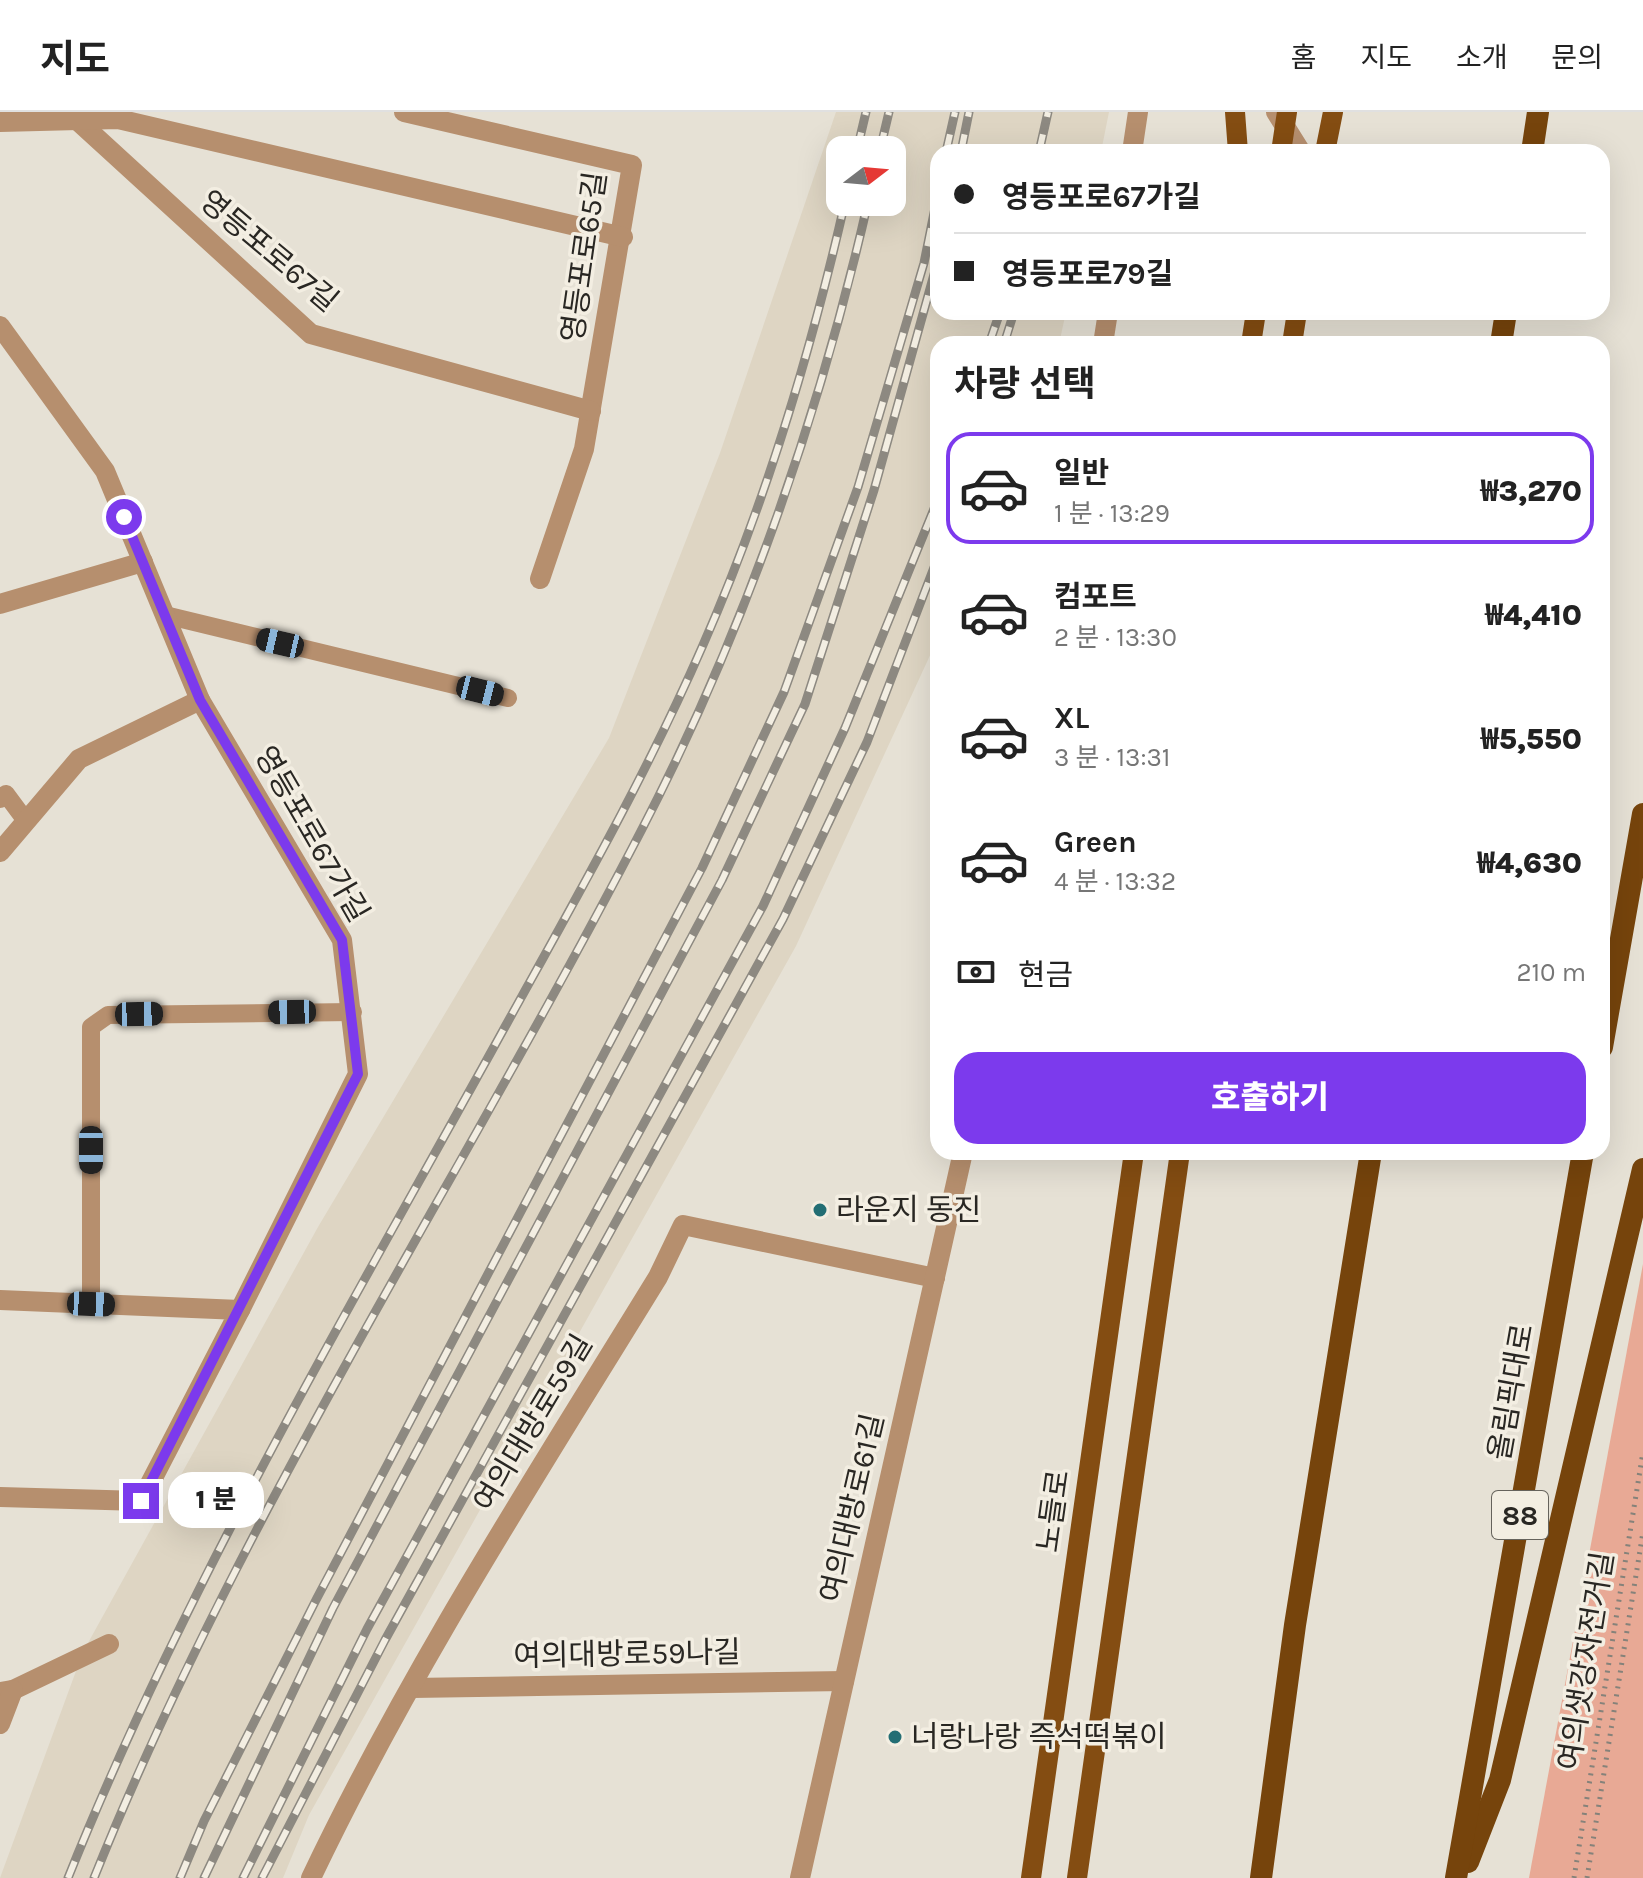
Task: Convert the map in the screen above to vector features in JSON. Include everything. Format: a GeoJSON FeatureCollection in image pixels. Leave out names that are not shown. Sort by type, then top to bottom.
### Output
{"type":"FeatureCollection","features":[{"type":"Feature","properties":{"kind":"highway"},"geometry":{"type":"LineString","coordinates":[[1533,144],[1538,112]]}},
{"type":"Feature","properties":{"kind":"highway"},"geometry":{"type":"LineString","coordinates":[[1610,1002],[1643,814]]}},
{"type":"Feature","properties":{"kind":"highway"},"geometry":{"type":"LineString","coordinates":[[1261,1878],[1295,1625],[1370,1160]]}},
{"type":"Feature","properties":{"kind":"highway","name":"올림픽대로"},"geometry":{"type":"LineString","coordinates":[[1456,1878],[1582,1160]]}},
{"type":"Feature","properties":{"kind":"highway"},"geometry":{"type":"LineString","coordinates":[[1462,1878],[1500,1780],[1643,1169]]}},
{"type":"Feature","properties":{"kind":"main road"},"geometry":{"type":"LineString","coordinates":[[1235,112],[1237,144]]}},
{"type":"Feature","properties":{"kind":"main road"},"geometry":{"type":"LineString","coordinates":[[1327,144],[1333,112]]}},
{"type":"Feature","properties":{"kind":"main road"},"geometry":{"type":"LineString","coordinates":[[1281,144],[1283,117]]}},
{"type":"Feature","properties":{"kind":"main road","name":"노들로"},"geometry":{"type":"LineString","coordinates":[[1031,1878],[1133,1160]]}},
{"type":"Feature","properties":{"kind":"main road"},"geometry":{"type":"LineString","coordinates":[[1077,1878],[1179,1160]]}},
{"type":"Feature","properties":{"kind":"street","name":"영등포로65길"},"geometry":{"type":"LineString","coordinates":[[404,112],[632,165],[623,237],[584,449],[540,579]]}},
{"type":"Feature","properties":{"kind":"street"},"geometry":{"type":"LineString","coordinates":[[1133,144],[1138,112]]}},
{"type":"Feature","properties":{"kind":"street"},"geometry":{"type":"LineString","coordinates":[[1283,117],[1297,144]]}},
{"type":"Feature","properties":{"kind":"street","name":"영등포로67길"},"geometry":{"type":"LineString","coordinates":[[0,122],[118,119],[623,237]]}},
{"type":"Feature","properties":{"kind":"street","name":"영등포로67길"},"geometry":{"type":"LineString","coordinates":[[77,120],[311,334],[591,411]]}},
{"type":"Feature","properties":{"kind":"street","name":"영등포로67가길"},"geometry":{"type":"LineString","coordinates":[[0,326],[105,471],[200,700],[342,940],[358,1074],[141,1501],[0,1497]]}},
{"type":"Feature","properties":{"kind":"street"},"geometry":{"type":"LineString","coordinates":[[0,604],[143,562]]}},
{"type":"Feature","properties":{"kind":"street"},"geometry":{"type":"LineString","coordinates":[[0,852],[79,759],[200,700]]}},
{"type":"Feature","properties":{"kind":"street","name":"여의대방로61길"},"geometry":{"type":"LineString","coordinates":[[800,1878],[961,1160]]}},
{"type":"Feature","properties":{"kind":"street","name":"여의대방로59길"},"geometry":{"type":"LineString","coordinates":[[311,1878],[339,1818],[412,1688],[658,1277],[683,1225],[935,1278]]}},
{"type":"Feature","properties":{"kind":"street"},"geometry":{"type":"LineString","coordinates":[[0,1300],[240,1310]]}},
{"type":"Feature","properties":{"kind":"street"},"geometry":{"type":"LineString","coordinates":[[0,1724],[6,1691],[109,1644]]}},
{"type":"Feature","properties":{"kind":"street","name":"여의대방로59나길"},"geometry":{"type":"LineString","coordinates":[[412,1688],[844,1681]]}},
{"type":"Feature","properties":{"kind":"lane"},"geometry":{"type":"LineString","coordinates":[[165,615],[508,698]]}},
{"type":"Feature","properties":{"kind":"lane"},"geometry":{"type":"LineString","coordinates":[[0,799],[6,794],[26,821]]}},
{"type":"Feature","properties":{"kind":"lane"},"geometry":{"type":"LineString","coordinates":[[91,1304],[91,1027],[108,1015],[353,1012]]}},
{"type":"Feature","properties":{"kind":"path","name":"여의샛강자전거길"},"geometry":{"type":"LineString","coordinates":[[1574,1878],[1643,1452]]}},
{"type":"Feature","properties":{"kind":"path"},"geometry":{"type":"LineString","coordinates":[[1587,1878],[1643,1532]]}},
{"type":"Feature","properties":{"kind":"shaded area"},"geometry":{"type":"Polygon","coordinates":[[[836,112],[1109,112],[1103,144],[930,144],[930,320],[1064,320],[1061,336],[930,336],[930,655],[796,946],[309,1815],[283,1878],[0,1878],[83,1652],[318,1227],[609,738],[720,453],[826,141],[826,216],[906,216],[906,136],[828,136],[836,112]]]}},
{"type":"Feature","properties":{"kind":"shaded area"},"geometry":{"type":"Polygon","coordinates":[[[1643,1264],[1643,1878],[1529,1878],[1643,1264]]]}},
{"type":"Feature","properties":{"kind":"railway"},"geometry":{"type":"LineString","coordinates":[[860,136],[866,112]]}},
{"type":"Feature","properties":{"kind":"railway"},"geometry":{"type":"LineString","coordinates":[[883,136],[889,112]]}},
{"type":"Feature","properties":{"kind":"railway"},"geometry":{"type":"LineString","coordinates":[[948,144],[955,112]]}},
{"type":"Feature","properties":{"kind":"railway"},"geometry":{"type":"LineString","coordinates":[[963,144],[969,112]]}},
{"type":"Feature","properties":{"kind":"railway"},"geometry":{"type":"LineString","coordinates":[[1041,144],[1048,112]]}},
{"type":"Feature","properties":{"kind":"railway"},"geometry":{"type":"LineString","coordinates":[[68,1878],[115,1768],[218,1551],[331,1340],[584,884],[681,694],[726,592],[766,482],[817,315],[842,216]]}},
{"type":"Feature","properties":{"kind":"railway"},"geometry":{"type":"LineString","coordinates":[[94,1878],[152,1742],[284,1478],[572,961],[678,756],[745,602],[802,444],[865,216]]}},
{"type":"Feature","properties":{"kind":"railway"},"geometry":{"type":"LineString","coordinates":[[180,1878],[204,1821],[317,1598],[702,868],[784,692],[858,487],[924,263],[930,233]]}},
{"type":"Feature","properties":{"kind":"railway"},"geometry":{"type":"LineString","coordinates":[[204,1878],[333,1608],[722,880],[805,704],[874,490],[930,289]]}},
{"type":"Feature","properties":{"kind":"railway"},"geometry":{"type":"LineString","coordinates":[[992,336],[997,320]]}},
{"type":"Feature","properties":{"kind":"railway"},"geometry":{"type":"LineString","coordinates":[[1006,336],[1012,320]]}},
{"type":"Feature","properties":{"kind":"railway"},"geometry":{"type":"LineString","coordinates":[[243,1878],[367,1629],[763,906],[845,728],[930,519]]}},
{"type":"Feature","properties":{"kind":"railway"},"geometry":{"type":"LineString","coordinates":[[262,1878],[385,1640],[783,919],[867,742],[930,578]]}},
{"type":"Feature","properties":{"kind":"place","name":"라운지 동진"},"geometry":{"type":"Point","coordinates":[820,1210]}},
{"type":"Feature","properties":{"kind":"place","name":"너랑나랑 즉석떡볶이"},"geometry":{"type":"Point","coordinates":[895,1737]}},
{"type":"Feature","properties":{"kind":"route"},"geometry":{"type":"LineString","coordinates":[[124,517],[200,700],[342,940],[358,1074],[141,1501]]}}]}
